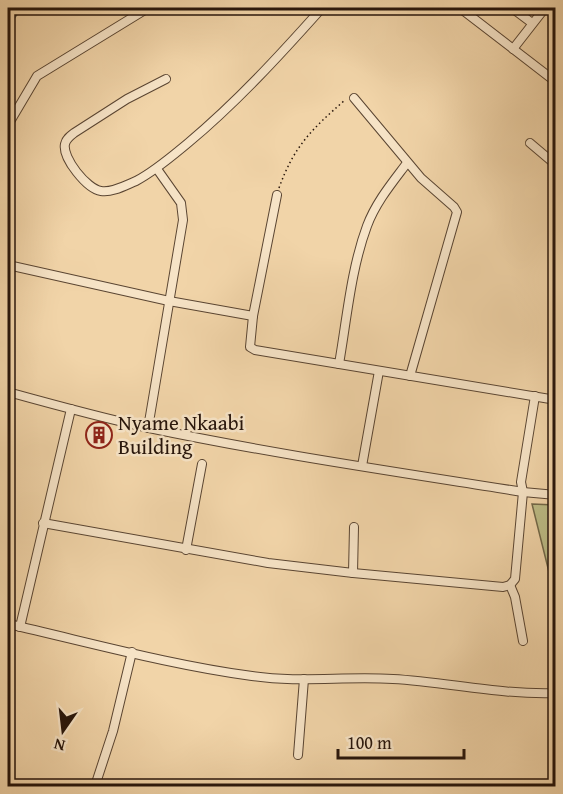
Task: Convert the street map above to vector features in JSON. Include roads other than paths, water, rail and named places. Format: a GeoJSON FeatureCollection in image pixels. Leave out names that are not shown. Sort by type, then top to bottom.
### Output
{"type":"FeatureCollection","features":[{"type":"Feature","properties":{"kind":"street"},"geometry":{"type":"LineString","coordinates":[[8,125],[37,76],[148,8]]}},
{"type":"Feature","properties":{"kind":"street"},"geometry":{"type":"LineString","coordinates":[[166,79],[127,99],[74,133],[67,140],[64,146],[68,157],[84,182],[91,188],[111,191],[157,169],[206,128],[254,82],[322,8]]}},
{"type":"Feature","properties":{"kind":"street"},"geometry":{"type":"LineString","coordinates":[[460,8],[555,82]]}},
{"type":"Feature","properties":{"kind":"street"},"geometry":{"type":"LineString","coordinates":[[512,8],[532,23]]}},
{"type":"Feature","properties":{"kind":"street"},"geometry":{"type":"LineString","coordinates":[[513,49],[545,8]]}},
{"type":"Feature","properties":{"kind":"street"},"geometry":{"type":"LineString","coordinates":[[354,98],[407,163],[457,212],[410,376]]}},
{"type":"Feature","properties":{"kind":"street"},"geometry":{"type":"LineString","coordinates":[[530,143],[555,165]]}},
{"type":"Feature","properties":{"kind":"street"},"geometry":{"type":"LineString","coordinates":[[339,364],[354,274],[367,224],[382,197],[407,163]]}},
{"type":"Feature","properties":{"kind":"street"},"geometry":{"type":"LineString","coordinates":[[148,428],[179,249],[183,211],[181,203],[157,169]]}},
{"type":"Feature","properties":{"kind":"street"},"geometry":{"type":"LineString","coordinates":[[277,195],[253,316],[250,347],[255,350],[555,400]]}},
{"type":"Feature","properties":{"kind":"street"},"geometry":{"type":"LineString","coordinates":[[8,265],[169,301],[253,316]]}},
{"type":"Feature","properties":{"kind":"street"},"geometry":{"type":"LineString","coordinates":[[362,466],[379,371]]}},
{"type":"Feature","properties":{"kind":"street"},"geometry":{"type":"LineString","coordinates":[[8,392],[148,428],[362,466],[555,495]]}},
{"type":"Feature","properties":{"kind":"street"},"geometry":{"type":"LineString","coordinates":[[43,524],[267,563],[503,587],[510,585],[515,579],[523,492],[521,482],[535,396]]}},
{"type":"Feature","properties":{"kind":"street"},"geometry":{"type":"LineString","coordinates":[[20,627],[71,409]]}},
{"type":"Feature","properties":{"kind":"street"},"geometry":{"type":"LineString","coordinates":[[186,550],[202,464]]}},
{"type":"Feature","properties":{"kind":"street"},"geometry":{"type":"LineString","coordinates":[[353,573],[354,527]]}},
{"type":"Feature","properties":{"kind":"street"},"geometry":{"type":"LineString","coordinates":[[510,585],[515,597],[523,641]]}},
{"type":"Feature","properties":{"kind":"street"},"geometry":{"type":"LineString","coordinates":[[8,624],[254,676],[304,679],[393,679],[530,694],[555,693]]}},
{"type":"Feature","properties":{"kind":"street"},"geometry":{"type":"LineString","coordinates":[[95,786],[113,730],[132,652]]}},
{"type":"Feature","properties":{"kind":"street"},"geometry":{"type":"LineString","coordinates":[[298,755],[304,679]]}},
{"type":"Feature","properties":{"kind":"waterway"},"geometry":{"type":"LineString","coordinates":[[8,26],[22,8]]}},
{"type":"Feature","properties":{"kind":"place","name":"Nyame Nkaabi Building"},"geometry":{"type":"Point","coordinates":[99,435]}}]}
